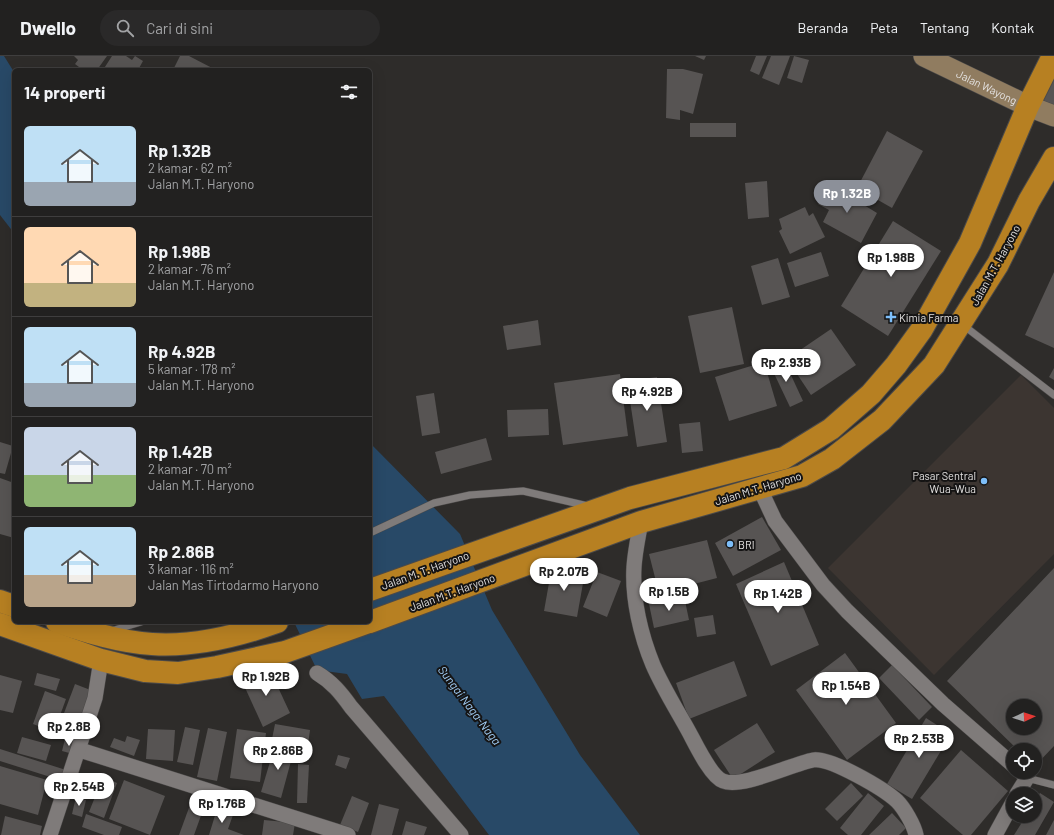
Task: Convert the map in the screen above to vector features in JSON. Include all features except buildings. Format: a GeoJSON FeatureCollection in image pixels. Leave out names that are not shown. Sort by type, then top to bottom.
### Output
{"type":"FeatureCollection","features":[{"type":"Feature","properties":{"kind":"highway","name":"Jalan M.T. Haryono"},"geometry":{"type":"LineString","coordinates":[[480,551],[547,528],[597,508],[674,486],[717,477],[784,458],[831,429],[871,394],[896,365],[922,329],[970,243],[1048,59]]}},
{"type":"Feature","properties":{"kind":"highway","name":"Jalan M.T. Haryono"},"geometry":{"type":"LineString","coordinates":[[372,621],[641,522],[802,476],[832,459],[882,420],[934,365],[998,264],[1029,200],[1054,158]]}},
{"type":"Feature","properties":{"kind":"highway","name":"Jalan M. T. Haryono"},"geometry":{"type":"LineString","coordinates":[[372,589],[480,551]]}},
{"type":"Feature","properties":{"kind":"highway"},"geometry":{"type":"LineString","coordinates":[[0,600],[12,605]]}},
{"type":"Feature","properties":{"kind":"highway","name":"Jalan M.T. Haryono"},"geometry":{"type":"LineString","coordinates":[[0,624],[101,660],[145,671],[178,673],[217,667],[285,652],[363,624]]}},
{"type":"Feature","properties":{"kind":"highway"},"geometry":{"type":"LineString","coordinates":[[63,624],[98,635],[152,644],[203,642],[238,635],[270,624]]}},
{"type":"Feature","properties":{"kind":"main road","name":"Jalan Wayong"},"geometry":{"type":"LineString","coordinates":[[924,56],[1028,106],[1054,116]]}},
{"type":"Feature","properties":{"kind":"street"},"geometry":{"type":"LineString","coordinates":[[760,489],[775,521],[823,585],[847,612],[943,704],[1006,759]]}},
{"type":"Feature","properties":{"kind":"street"},"geometry":{"type":"LineString","coordinates":[[641,522],[634,568],[638,616],[645,640],[653,665],[702,757],[721,781],[732,784],[815,760],[843,768],[880,788],[897,801],[913,827],[916,835]]}},
{"type":"Feature","properties":{"kind":"street"},"geometry":{"type":"LineString","coordinates":[[50,835],[80,750],[96,698],[101,660]]}},
{"type":"Feature","properties":{"kind":"street"},"geometry":{"type":"LineString","coordinates":[[317,673],[328,680],[339,691],[461,835]]}},
{"type":"Feature","properties":{"kind":"street"},"geometry":{"type":"LineString","coordinates":[[80,750],[348,835]]}},
{"type":"Feature","properties":{"kind":"street"},"geometry":{"type":"LineString","coordinates":[[995,835],[1006,815]]}},
{"type":"Feature","properties":{"kind":"lane"},"geometry":{"type":"LineString","coordinates":[[961,324],[1054,395]]}},
{"type":"Feature","properties":{"kind":"lane"},"geometry":{"type":"LineString","coordinates":[[372,532],[434,503],[470,495],[523,491],[597,508]]}},
{"type":"Feature","properties":{"kind":"lane"},"geometry":{"type":"LineString","coordinates":[[98,635],[134,624]]}},
{"type":"Feature","properties":{"kind":"lane"},"geometry":{"type":"LineString","coordinates":[[1036,779],[1054,785]]}},
{"type":"Feature","properties":{"kind":"shaded area","name":"Pasar Sentral Wua-Wua"},"geometry":{"type":"Polygon","coordinates":[[[1021,375],[1054,408],[1054,554],[934,675],[828,568],[1021,375]]]}},
{"type":"Feature","properties":{"kind":"water"},"geometry":{"type":"Polygon","coordinates":[[[0,56],[4,56],[12,69],[12,230],[0,215],[0,56]]]}},
{"type":"Feature","properties":{"kind":"water","name":"Sungai Naga-Naga"},"geometry":{"type":"Polygon","coordinates":[[[372,445],[460,534],[492,610],[580,755],[640,835],[489,835],[384,696],[362,699],[347,674],[317,670],[295,624],[372,624],[372,445]]]}},
{"type":"Feature","properties":{"kind":"place","name":"Kimia Farma"},"geometry":{"type":"Point","coordinates":[891,317]}},
{"type":"Feature","properties":{"kind":"place","name":"Pasar Sentral Wua-Wua"},"geometry":{"type":"Point","coordinates":[984,481]}},
{"type":"Feature","properties":{"kind":"place","name":"BRI"},"geometry":{"type":"Point","coordinates":[730,544]}}]}
